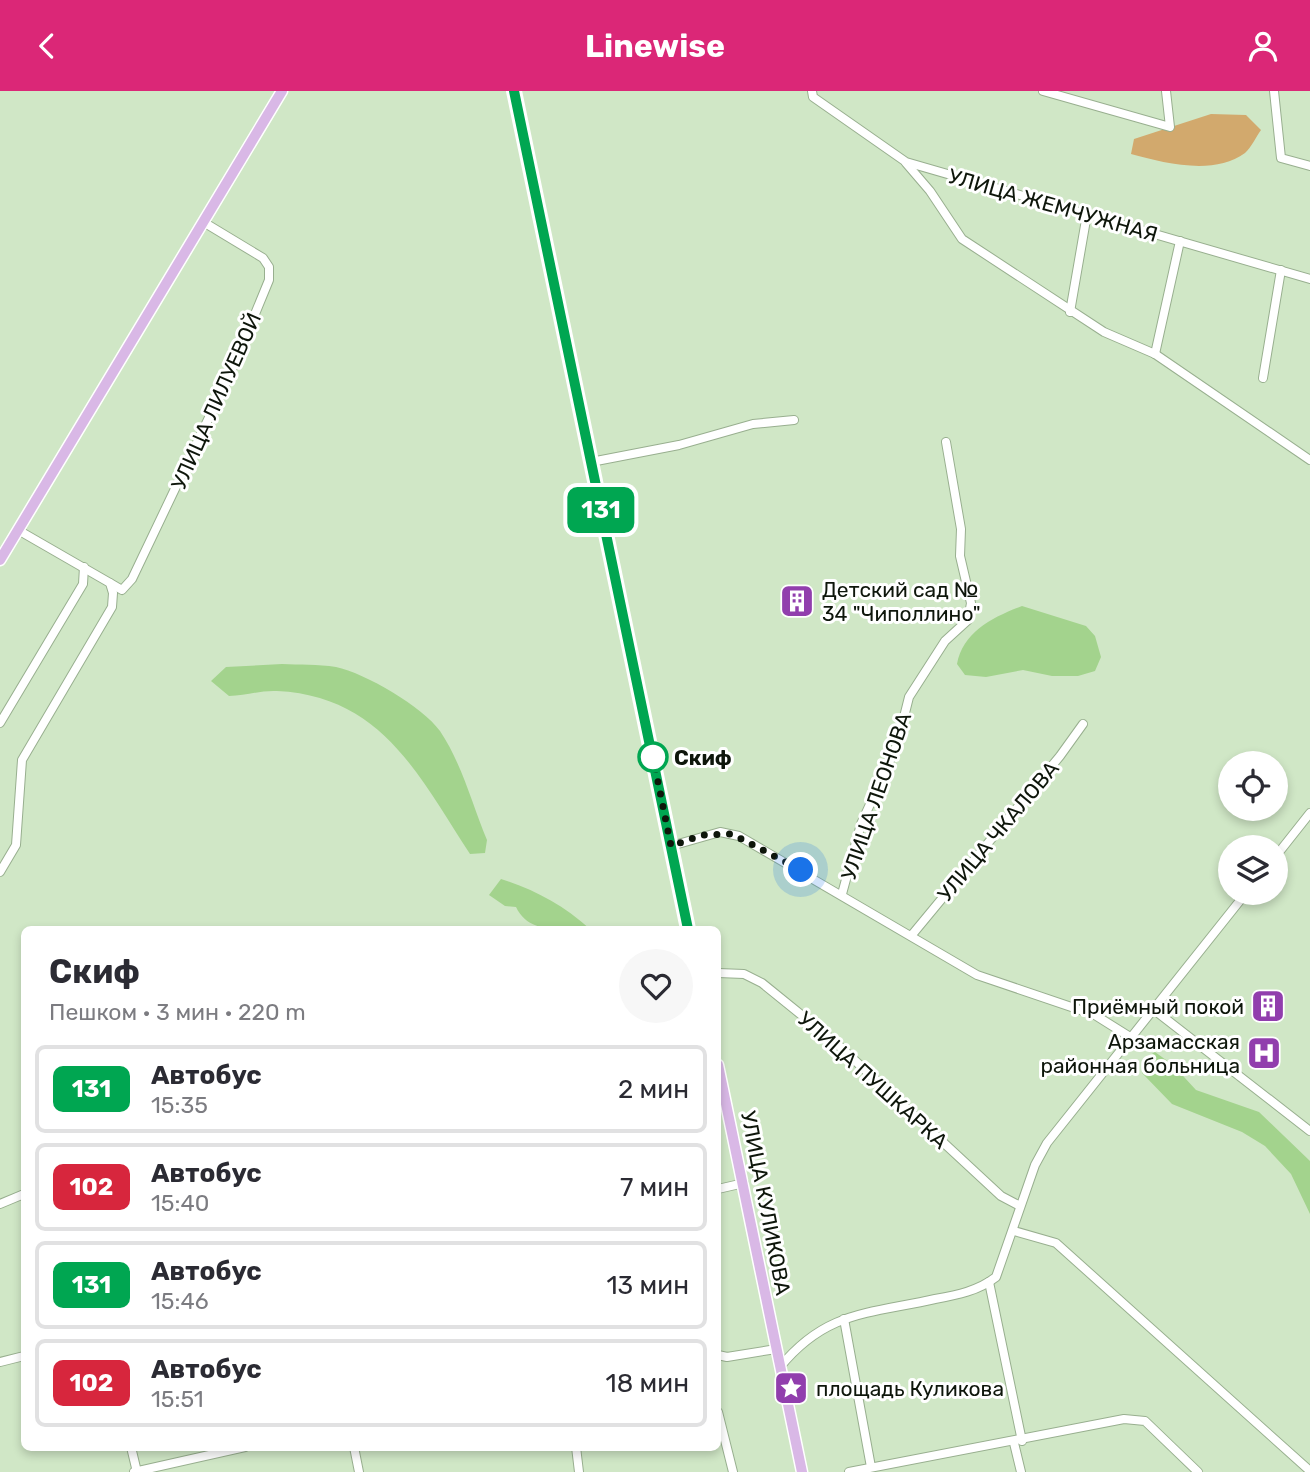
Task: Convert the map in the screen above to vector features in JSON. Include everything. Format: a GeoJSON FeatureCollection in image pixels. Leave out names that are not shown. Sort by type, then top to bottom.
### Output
{"type":"FeatureCollection","features":[{"type":"Feature","properties":{"kind":"main road"},"geometry":{"type":"LineString","coordinates":[[0,560],[282,91]]}},
{"type":"Feature","properties":{"kind":"main road"},"geometry":{"type":"LineString","coordinates":[[514,91],[687,926]]}},
{"type":"Feature","properties":{"kind":"main road","name":"УЛИЦА КУЛИКОВА"},"geometry":{"type":"LineString","coordinates":[[721,1079],[776,1349]]}},
{"type":"Feature","properties":{"kind":"main road"},"geometry":{"type":"LineString","coordinates":[[776,1349],[803,1472]]}},
{"type":"Feature","properties":{"kind":"street"},"geometry":{"type":"LineString","coordinates":[[1049,92],[1170,127],[1166,91]]}},
{"type":"Feature","properties":{"kind":"street"},"geometry":{"type":"LineString","coordinates":[[1274,91],[1280,158],[1310,166]]}},
{"type":"Feature","properties":{"kind":"street","name":"УЛИЦА ЖЕМЧУЖНАЯ"},"geometry":{"type":"LineString","coordinates":[[812,94],[906,162],[1310,279]]}},
{"type":"Feature","properties":{"kind":"street"},"geometry":{"type":"LineString","coordinates":[[906,162],[930,191],[962,239],[1070,312],[1104,332],[1155,353],[1310,460]]}},
{"type":"Feature","properties":{"kind":"street"},"geometry":{"type":"LineString","coordinates":[[1070,312],[1087,214]]}},
{"type":"Feature","properties":{"kind":"street","name":"УЛИЦА ЛИЛУЕВОЙ"},"geometry":{"type":"LineString","coordinates":[[110,583],[122,590],[132,579],[234,365],[269,279],[269,267],[263,258],[205,223]]}},
{"type":"Feature","properties":{"kind":"street"},"geometry":{"type":"LineString","coordinates":[[1155,353],[1180,241]]}},
{"type":"Feature","properties":{"kind":"street"},"geometry":{"type":"LineString","coordinates":[[1264,378],[1282,271]]}},
{"type":"Feature","properties":{"kind":"street"},"geometry":{"type":"LineString","coordinates":[[591,462],[679,445],[753,424],[794,420]]}},
{"type":"Feature","properties":{"kind":"street","name":"УЛИЦА ЛЕОНОВА"},"geometry":{"type":"LineString","coordinates":[[842,894],[861,824],[897,745],[909,697],[945,641],[968,620],[971,603],[960,556],[961,529],[946,442]]}},
{"type":"Feature","properties":{"kind":"street"},"geometry":{"type":"LineString","coordinates":[[0,872],[16,845],[22,760],[112,607],[113,593],[110,583],[18,530]]}},
{"type":"Feature","properties":{"kind":"street"},"geometry":{"type":"LineString","coordinates":[[0,723],[83,584],[84,567]]}},
{"type":"Feature","properties":{"kind":"street","name":"УЛИЦА ЧКАЛОВА"},"geometry":{"type":"LineString","coordinates":[[911,936],[1060,756],[1083,724]]}},
{"type":"Feature","properties":{"kind":"street"},"geometry":{"type":"LineString","coordinates":[[1288,841],[1310,813]]}},
{"type":"Feature","properties":{"kind":"street"},"geometry":{"type":"LineString","coordinates":[[671,846],[702,835],[732,834],[759,846],[977,975],[1095,1014],[1130,1037]]}},
{"type":"Feature","properties":{"kind":"street"},"geometry":{"type":"LineString","coordinates":[[780,1367],[812,1334],[844,1319],[968,1292],[989,1282],[1000,1271],[1020,1206],[1047,1143],[1236,905]]}},
{"type":"Feature","properties":{"kind":"street","name":"УЛИЦА ПУШКАРКА"},"geometry":{"type":"LineString","coordinates":[[721,973],[744,974],[762,983],[836,1043],[1001,1196],[1020,1206]]}},
{"type":"Feature","properties":{"kind":"street"},"geometry":{"type":"LineString","coordinates":[[1153,1009],[1310,1131]]}},
{"type":"Feature","properties":{"kind":"street"},"geometry":{"type":"LineString","coordinates":[[721,1188],[744,1184]]}},
{"type":"Feature","properties":{"kind":"street"},"geometry":{"type":"LineString","coordinates":[[0,1204],[21,1195]]}},
{"type":"Feature","properties":{"kind":"street"},"geometry":{"type":"LineString","coordinates":[[1014,1231],[1056,1243],[1310,1471]]}},
{"type":"Feature","properties":{"kind":"street"},"geometry":{"type":"LineString","coordinates":[[989,1282],[1021,1472]]}},
{"type":"Feature","properties":{"kind":"street"},"geometry":{"type":"LineString","coordinates":[[844,1319],[871,1467]]}},
{"type":"Feature","properties":{"kind":"street"},"geometry":{"type":"LineString","coordinates":[[721,1356],[776,1349]]}},
{"type":"Feature","properties":{"kind":"street"},"geometry":{"type":"LineString","coordinates":[[0,1362],[21,1357]]}},
{"type":"Feature","properties":{"kind":"street"},"geometry":{"type":"LineString","coordinates":[[849,1472],[1018,1442],[1124,1419],[1145,1421],[1198,1472]]}},
{"type":"Feature","properties":{"kind":"street"},"geometry":{"type":"LineString","coordinates":[[721,1424],[733,1472]]}},
{"type":"Feature","properties":{"kind":"street"},"geometry":{"type":"LineString","coordinates":[[132,1451],[136,1472],[228,1451]]}},
{"type":"Feature","properties":{"kind":"street"},"geometry":{"type":"LineString","coordinates":[[355,1451],[359,1472]]}},
{"type":"Feature","properties":{"kind":"street"},"geometry":{"type":"LineString","coordinates":[[576,1451],[579,1472]]}},
{"type":"Feature","properties":{"kind":"shaded area"},"geometry":{"type":"Polygon","coordinates":[[[1211,114],[1246,115],[1261,130],[1245,153],[1219,164],[1189,166],[1131,154],[1134,139],[1211,114]]]}},
{"type":"Feature","properties":{"kind":"shaded area"},"geometry":{"type":"Polygon","coordinates":[[[1022,606],[1086,626],[1095,636],[1101,657],[1095,671],[1078,676],[1052,676],[1023,670],[986,677],[965,675],[957,664],[960,653],[973,634],[1000,615],[1022,606]]]}},
{"type":"Feature","properties":{"kind":"shaded area"},"geometry":{"type":"Polygon","coordinates":[[[282,664],[329,666],[348,670],[392,692],[432,722],[448,744],[461,770],[487,840],[485,853],[470,854],[414,769],[394,745],[371,724],[344,708],[313,696],[271,691],[229,696],[211,681],[226,667],[282,664]]]}},
{"type":"Feature","properties":{"kind":"shaded area"},"geometry":{"type":"Polygon","coordinates":[[[501,879],[548,899],[586,926],[538,926],[522,916],[516,907],[505,906],[489,895],[501,879]]]}},
{"type":"Feature","properties":{"kind":"shaded area"},"geometry":{"type":"Polygon","coordinates":[[[1155,1052],[1173,1065],[1196,1090],[1259,1112],[1310,1161],[1310,1214],[1291,1174],[1265,1146],[1242,1132],[1172,1104],[1142,1073],[1147,1057],[1155,1052]]]}},
{"type":"Feature","properties":{"kind":"bus line","name":"131"},"geometry":{"type":"LineString","coordinates":[[514,91],[687,926]]}},
{"type":"Feature","properties":{"kind":"place","name":"Детский сад № 34 \"Чиполлино\""},"geometry":{"type":"Point","coordinates":[797,601]}},
{"type":"Feature","properties":{"kind":"place","name":"Скиф"},"geometry":{"type":"Point","coordinates":[653,757]}},
{"type":"Feature","properties":{"kind":"place","name":"Приёмный покой"},"geometry":{"type":"Point","coordinates":[1268,1006]}},
{"type":"Feature","properties":{"kind":"place","name":"Арзамасская районная больница"},"geometry":{"type":"Point","coordinates":[1264,1053]}},
{"type":"Feature","properties":{"kind":"place","name":"площадь Куликова"},"geometry":{"type":"Point","coordinates":[791,1388]}},
{"type":"Feature","properties":{"kind":"route"},"geometry":{"type":"LineString","coordinates":[[653,757],[671,846],[702,835],[720,832],[732,834],[801,870]]}}]}
